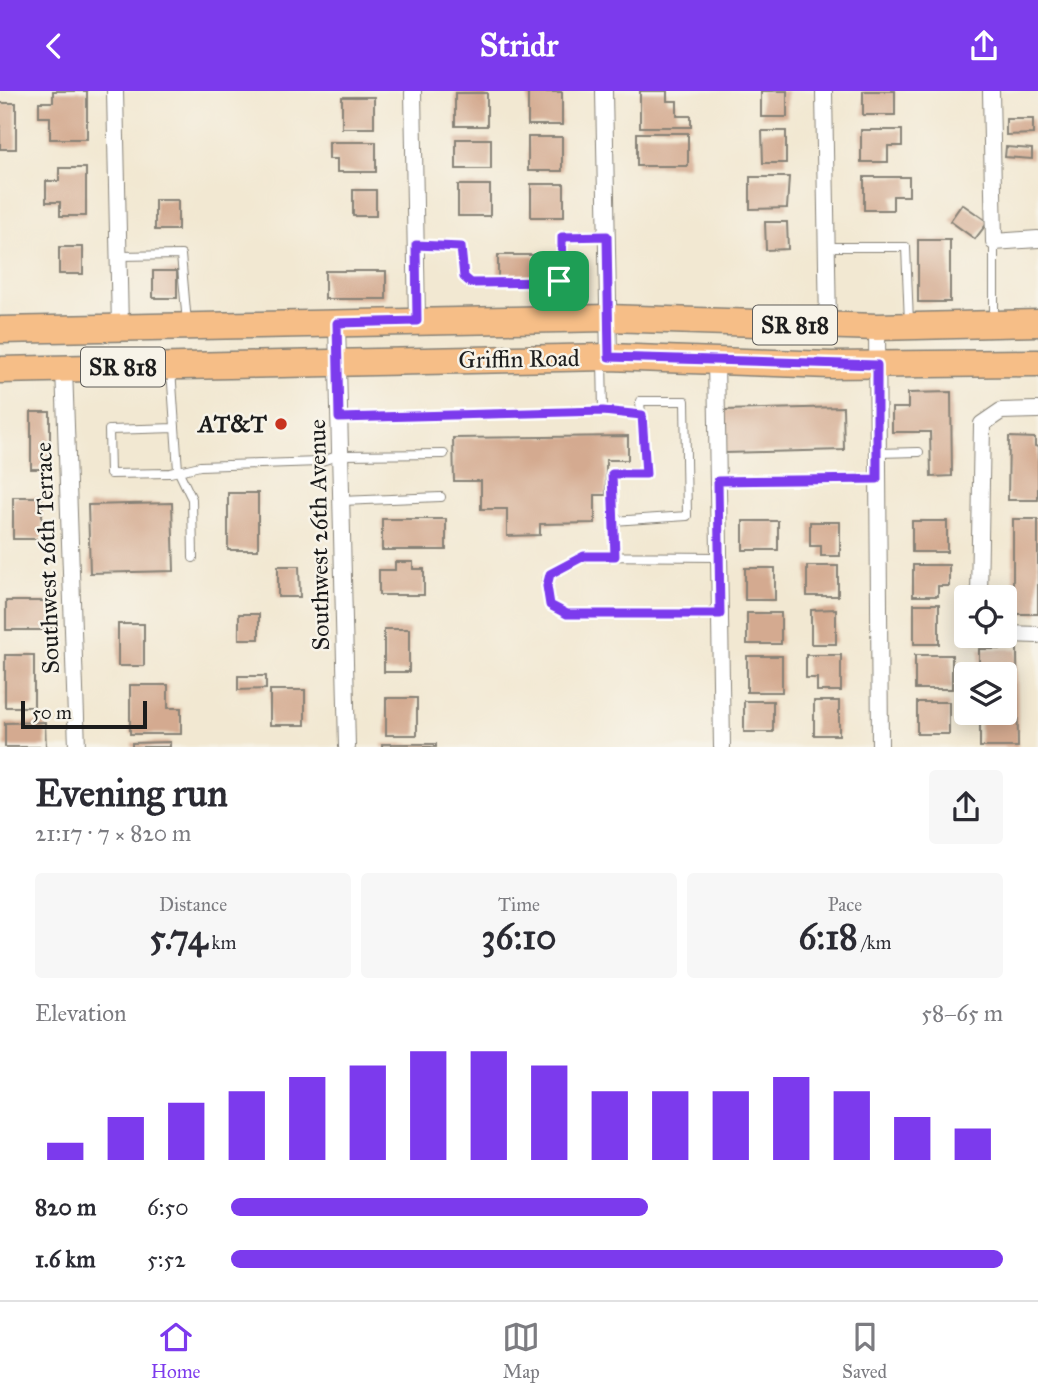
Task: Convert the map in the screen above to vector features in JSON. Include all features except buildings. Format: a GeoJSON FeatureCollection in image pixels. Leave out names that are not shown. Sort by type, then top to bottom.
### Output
{"type":"FeatureCollection","features":[{"type":"Feature","properties":{"kind":"main road","name":"Griffin Road"},"geometry":{"type":"LineString","coordinates":[[5,333],[187,326],[608,319],[877,327],[1038,323]]}},
{"type":"Feature","properties":{"kind":"main road","name":"Griffin Road"},"geometry":{"type":"LineString","coordinates":[[0,370],[605,357],[877,365],[1038,363]]}},
{"type":"Feature","properties":{"kind":"street"},"geometry":{"type":"LineString","coordinates":[[115,91],[120,328]]}},
{"type":"Feature","properties":{"kind":"street"},"geometry":{"type":"LineString","coordinates":[[414,91],[417,321]]}},
{"type":"Feature","properties":{"kind":"street"},"geometry":{"type":"LineString","coordinates":[[604,91],[608,319],[605,357]]}},
{"type":"Feature","properties":{"kind":"street"},"geometry":{"type":"LineString","coordinates":[[824,91],[828,326]]}},
{"type":"Feature","properties":{"kind":"street"},"geometry":{"type":"LineString","coordinates":[[991,91],[993,241],[1038,239]]}},
{"type":"Feature","properties":{"kind":"street","name":"Southwest 26th Avenue"},"geometry":{"type":"LineString","coordinates":[[337,323],[347,747]]}},
{"type":"Feature","properties":{"kind":"street"},"geometry":{"type":"LineString","coordinates":[[877,327],[880,747]]}},
{"type":"Feature","properties":{"kind":"street"},"geometry":{"type":"LineString","coordinates":[[716,359],[722,747]]}},
{"type":"Feature","properties":{"kind":"street","name":"Southwest 26th Terrace"},"geometry":{"type":"LineString","coordinates":[[64,368],[76,747]]}},
{"type":"Feature","properties":{"kind":"street"},"geometry":{"type":"LineString","coordinates":[[979,585],[982,424],[1001,411],[1038,410]]}},
{"type":"Feature","properties":{"kind":"street"},"geometry":{"type":"LineString","coordinates":[[1017,634],[1038,635]]}},
{"type":"Feature","properties":{"kind":"lane"},"geometry":{"type":"LineString","coordinates":[[416,245],[461,247],[464,277],[471,283],[554,282],[562,276],[562,237],[607,236]]}},
{"type":"Feature","properties":{"kind":"lane"},"geometry":{"type":"LineString","coordinates":[[993,241],[994,324]]}},
{"type":"Feature","properties":{"kind":"lane"},"geometry":{"type":"LineString","coordinates":[[826,247],[906,247],[909,326]]}},
{"type":"Feature","properties":{"kind":"lane"},"geometry":{"type":"LineString","coordinates":[[119,256],[181,255],[187,326]]}},
{"type":"Feature","properties":{"kind":"lane"},"geometry":{"type":"LineString","coordinates":[[603,411],[605,357]]}},
{"type":"Feature","properties":{"kind":"lane"},"geometry":{"type":"LineString","coordinates":[[171,366],[178,470],[192,499],[193,558]]}},
{"type":"Feature","properties":{"kind":"lane"},"geometry":{"type":"LineString","coordinates":[[613,521],[687,516],[685,401],[640,401],[646,474],[612,474],[613,521],[615,556]]}},
{"type":"Feature","properties":{"kind":"lane"},"geometry":{"type":"LineString","coordinates":[[339,418],[603,411],[642,415]]}},
{"type":"Feature","properties":{"kind":"lane"},"geometry":{"type":"LineString","coordinates":[[175,428],[109,430],[110,474],[170,473],[200,466],[318,462],[340,454],[444,454]]}},
{"type":"Feature","properties":{"kind":"lane"},"geometry":{"type":"LineString","coordinates":[[877,453],[919,452]]}},
{"type":"Feature","properties":{"kind":"lane"},"geometry":{"type":"LineString","coordinates":[[718,481],[877,479]]}},
{"type":"Feature","properties":{"kind":"lane"},"geometry":{"type":"LineString","coordinates":[[341,501],[441,497]]}},
{"type":"Feature","properties":{"kind":"lane"},"geometry":{"type":"LineString","coordinates":[[719,557],[584,556],[550,574],[547,586],[550,605],[567,614],[720,614]]}},
{"type":"Feature","properties":{"kind":"place","name":"AT&T"},"geometry":{"type":"Point","coordinates":[281,424]}},
{"type":"Feature","properties":{"kind":"route"},"geometry":{"type":"LineString","coordinates":[[607,236],[609,357],[666,356],[877,365],[877,479],[718,481],[720,614],[567,614],[554,608],[550,605],[547,593],[547,579],[550,574],[574,564],[584,556],[615,556],[612,474],[646,474],[642,415],[603,411],[339,418],[337,323],[417,321],[416,245],[461,247],[464,277],[467,282],[559,281],[562,276],[562,237],[607,236]]}}]}
